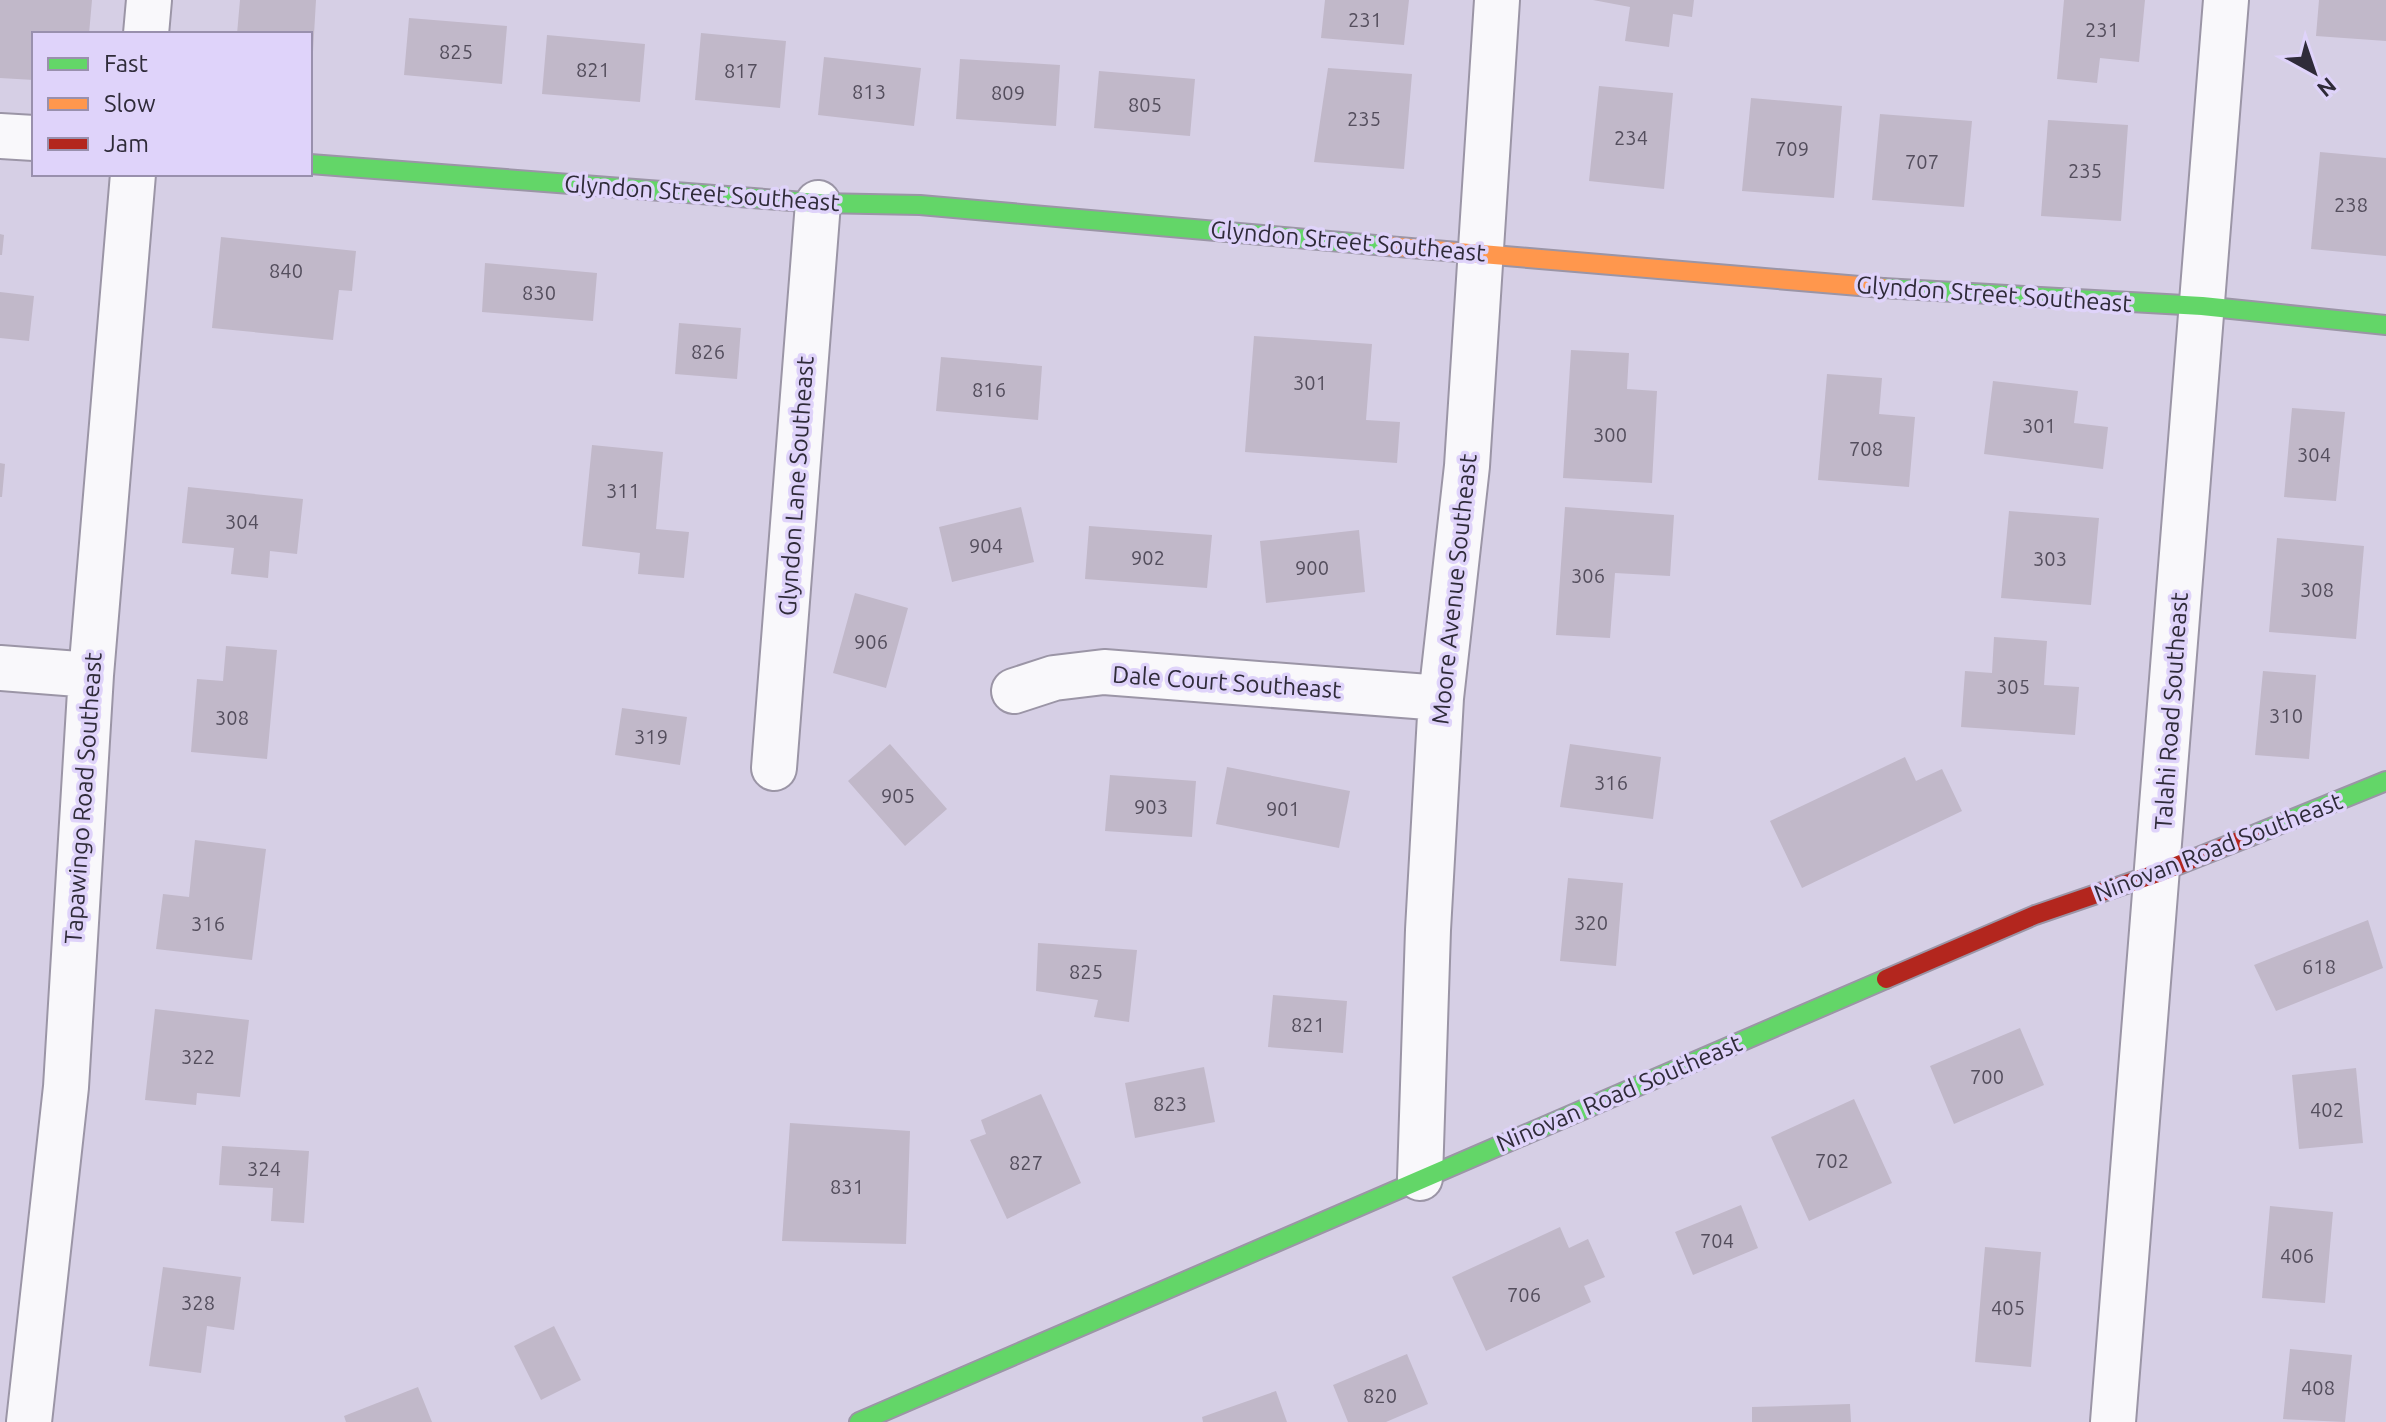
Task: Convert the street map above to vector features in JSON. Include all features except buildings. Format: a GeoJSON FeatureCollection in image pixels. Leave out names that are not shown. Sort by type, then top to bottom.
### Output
{"type":"FeatureCollection","features":[{"type":"Feature","properties":{"kind":"street"},"geometry":{"type":"LineString","coordinates":[[146,32],[149,0]]}},
{"type":"Feature","properties":{"kind":"street","name":"Moore Avenue Southeast"},"geometry":{"type":"LineString","coordinates":[[1420,1178],[1428,930],[1441,698],[1467,466],[1497,0]]}},
{"type":"Feature","properties":{"kind":"street","name":"Talahi Road Southeast"},"geometry":{"type":"LineString","coordinates":[[2113,1422],[2226,0]]}},
{"type":"Feature","properties":{"kind":"street"},"geometry":{"type":"LineString","coordinates":[[0,136],[32,138]]}},
{"type":"Feature","properties":{"kind":"street","name":"Glyndon Street Southeast"},"geometry":{"type":"LineString","coordinates":[[312,164],[818,203],[920,205],[1994,296],[2202,306],[2386,325]]}},
{"type":"Feature","properties":{"kind":"street","name":"Tapawingo Road Southeast"},"geometry":{"type":"LineString","coordinates":[[20,1415],[66,1087],[91,675],[133,176]]}},
{"type":"Feature","properties":{"kind":"street","name":"Glyndon Lane Southeast"},"geometry":{"type":"LineString","coordinates":[[774,768],[818,203]]}},
{"type":"Feature","properties":{"kind":"street"},"geometry":{"type":"LineString","coordinates":[[0,668],[91,675]]}},
{"type":"Feature","properties":{"kind":"street","name":"Dale Court Southeast"},"geometry":{"type":"LineString","coordinates":[[1014,691],[1054,678],[1104,672],[1441,698]]}},
{"type":"Feature","properties":{"kind":"street","name":"Ninovan Road Southeast"},"geometry":{"type":"LineString","coordinates":[[859,1422],[923,1409],[1420,1178],[2035,915],[2158,873],[2386,781]]}},
{"type":"Feature","properties":{"kind":"traffic: fast"},"geometry":{"type":"LineString","coordinates":[[312,164],[818,203],[920,205],[1387,246]]}},
{"type":"Feature","properties":{"kind":"traffic: fast"},"geometry":{"type":"LineString","coordinates":[[1883,288],[2202,306],[2386,325]]}},
{"type":"Feature","properties":{"kind":"traffic: fast"},"geometry":{"type":"LineString","coordinates":[[2251,836],[2386,781]]}},
{"type":"Feature","properties":{"kind":"traffic: fast"},"geometry":{"type":"LineString","coordinates":[[859,1422],[1886,979]]}},
{"type":"Feature","properties":{"kind":"traffic: slow"},"geometry":{"type":"LineString","coordinates":[[1387,246],[1883,288]]}},
{"type":"Feature","properties":{"kind":"traffic: jam"},"geometry":{"type":"LineString","coordinates":[[1886,979],[2035,915],[2158,873],[2251,836]]}}]}
